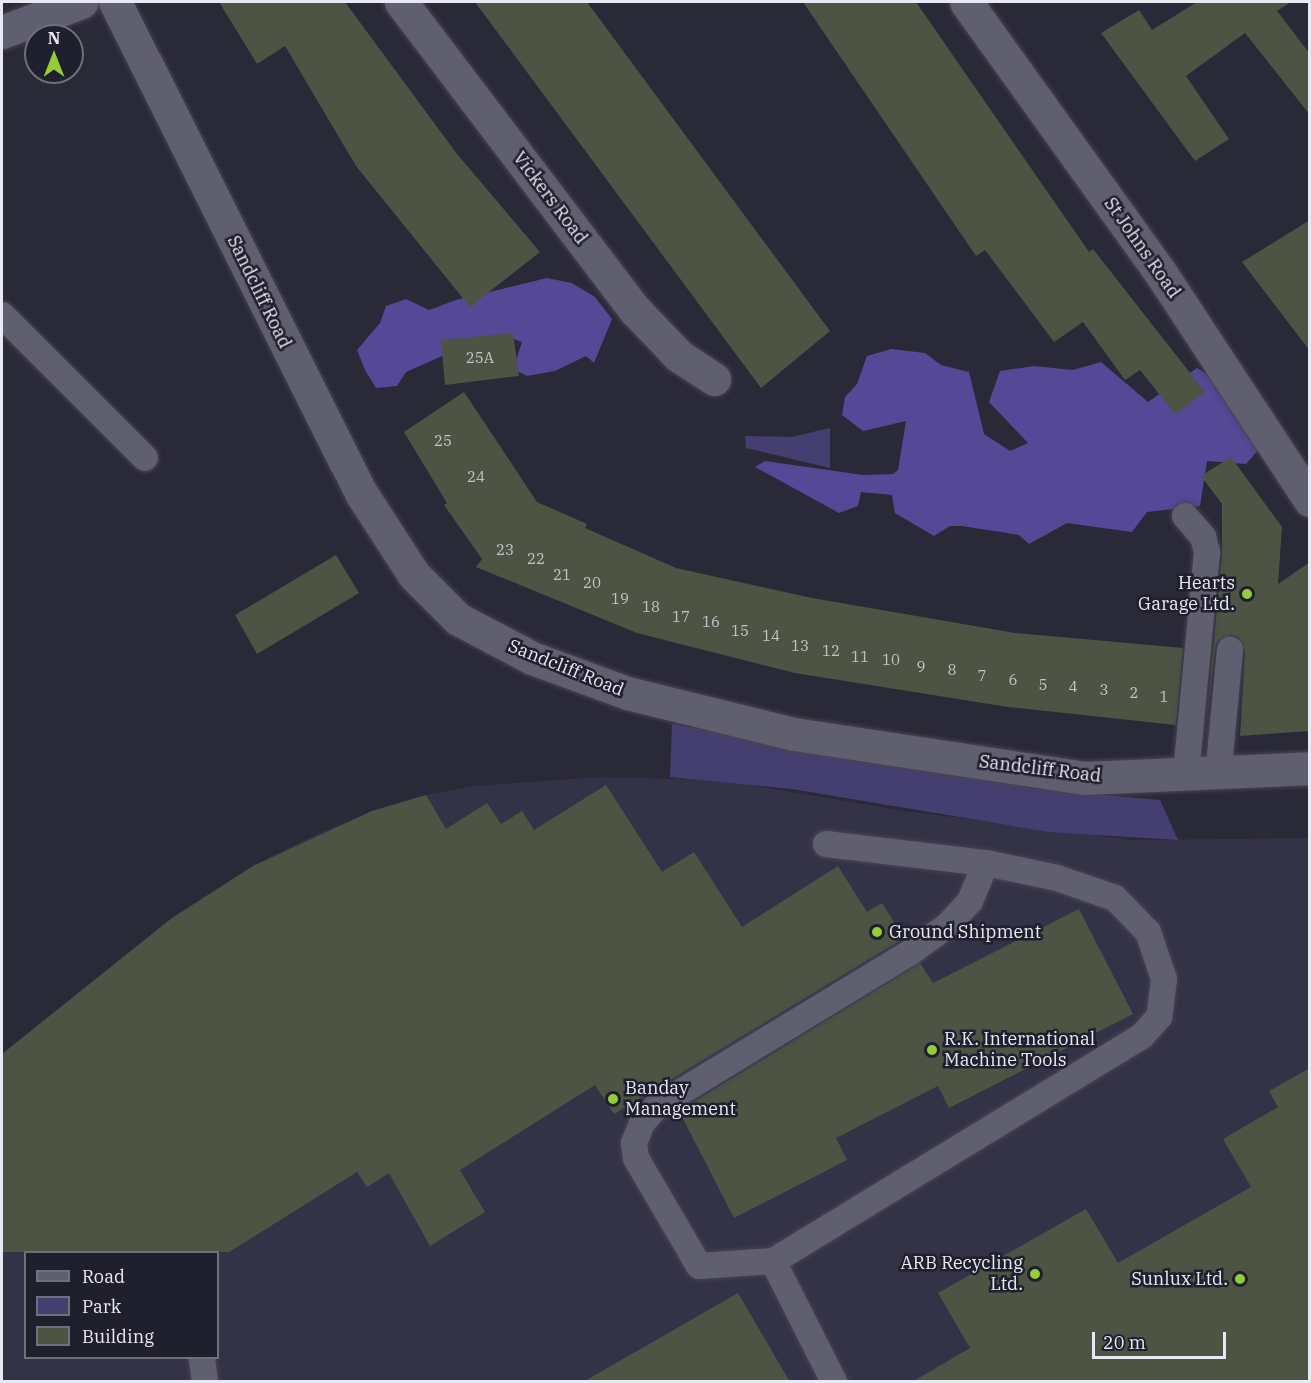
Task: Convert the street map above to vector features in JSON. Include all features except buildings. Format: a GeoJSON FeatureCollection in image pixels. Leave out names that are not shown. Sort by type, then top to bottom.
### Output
{"type":"FeatureCollection","features":[{"type":"Feature","properties":{"kind":"street"},"geometry":{"type":"LineString","coordinates":[[2,32],[81,2]]}},
{"type":"Feature","properties":{"kind":"street","name":"Sandcliff Road"},"geometry":{"type":"LineString","coordinates":[[115,2],[361,493],[414,575],[458,619],[532,658],[627,693],[794,734],[1084,778],[1218,775],[1310,768]]}},
{"type":"Feature","properties":{"kind":"street","name":"Vickers Road"},"geometry":{"type":"LineString","coordinates":[[401,2],[636,310],[679,356],[714,379]]}},
{"type":"Feature","properties":{"kind":"street","name":"St Johns Road"},"geometry":{"type":"LineString","coordinates":[[966,2],[1160,273],[1310,500]]}},
{"type":"Feature","properties":{"kind":"lane"},"geometry":{"type":"LineString","coordinates":[[2,315],[145,458]]}},
{"type":"Feature","properties":{"kind":"lane"},"geometry":{"type":"LineString","coordinates":[[1185,516],[1203,537],[1207,552],[1186,776]]}},
{"type":"Feature","properties":{"kind":"lane"},"geometry":{"type":"LineString","coordinates":[[1218,775],[1230,650]]}},
{"type":"Feature","properties":{"kind":"lane"},"geometry":{"type":"LineString","coordinates":[[826,844],[986,863],[1057,878],[1115,898],[1148,933],[1164,979],[1159,1017],[1142,1036],[773,1261],[699,1266],[636,1158],[634,1143],[642,1123],[656,1107],[909,954],[947,926],[970,901],[986,863]]}},
{"type":"Feature","properties":{"kind":"lane"},"geometry":{"type":"LineString","coordinates":[[773,1261],[834,1382]]}},
{"type":"Feature","properties":{"kind":"lane"},"geometry":{"type":"LineString","coordinates":[[202,1359],[205,1382]]}},
{"type":"Feature","properties":{"kind":"shaded area"},"geometry":{"type":"Polygon","coordinates":[[[547,278],[572,283],[595,297],[612,319],[594,363],[586,356],[555,371],[527,376],[513,369],[522,342],[505,336],[456,350],[406,372],[397,386],[376,388],[365,370],[357,350],[380,323],[386,306],[406,299],[429,310],[456,300],[547,278]]]}},
{"type":"Feature","properties":{"kind":"shaded area"},"geometry":{"type":"Polygon","coordinates":[[[891,349],[925,353],[941,365],[969,372],[984,434],[1010,451],[1028,443],[989,402],[1000,371],[1034,366],[1073,370],[1101,362],[1148,402],[1197,368],[1223,384],[1260,448],[1246,464],[1207,461],[1200,506],[1147,512],[1132,532],[1067,523],[1029,544],[1019,535],[962,526],[950,526],[934,536],[895,513],[892,495],[861,492],[858,506],[839,513],[755,467],[765,461],[863,475],[893,474],[898,470],[906,421],[863,431],[842,415],[845,397],[857,384],[867,356],[891,349]]]}},
{"type":"Feature","properties":{"kind":"shaded area"},"geometry":{"type":"Polygon","coordinates":[[[600,777],[721,780],[905,811],[1134,840],[1309,838],[1309,1381],[2,1382],[2,1054],[172,918],[253,866],[306,839],[372,811],[426,795],[474,786],[600,777]]]}},
{"type":"Feature","properties":{"kind":"green space"},"geometry":{"type":"Polygon","coordinates":[[[830,428],[830,468],[746,448],[745,436],[791,437],[830,428]]]}},
{"type":"Feature","properties":{"kind":"green space"},"geometry":{"type":"Polygon","coordinates":[[[672,724],[1038,789],[1160,800],[1178,840],[1049,832],[792,789],[670,777],[672,724]]]}},
{"type":"Feature","properties":{"kind":"place","name":"Hearts Garage Ltd."},"geometry":{"type":"Point","coordinates":[1247,594]}},
{"type":"Feature","properties":{"kind":"place","name":"Ground Shipment"},"geometry":{"type":"Point","coordinates":[877,932]}},
{"type":"Feature","properties":{"kind":"place","name":"R.K. International Machine Tools"},"geometry":{"type":"Point","coordinates":[932,1050]}},
{"type":"Feature","properties":{"kind":"place","name":"Banday Management"},"geometry":{"type":"Point","coordinates":[613,1099]}},
{"type":"Feature","properties":{"kind":"place","name":"ARB Recycling Ltd."},"geometry":{"type":"Point","coordinates":[1035,1274]}},
{"type":"Feature","properties":{"kind":"place","name":"Sunlux Ltd."},"geometry":{"type":"Point","coordinates":[1240,1279]}}]}
